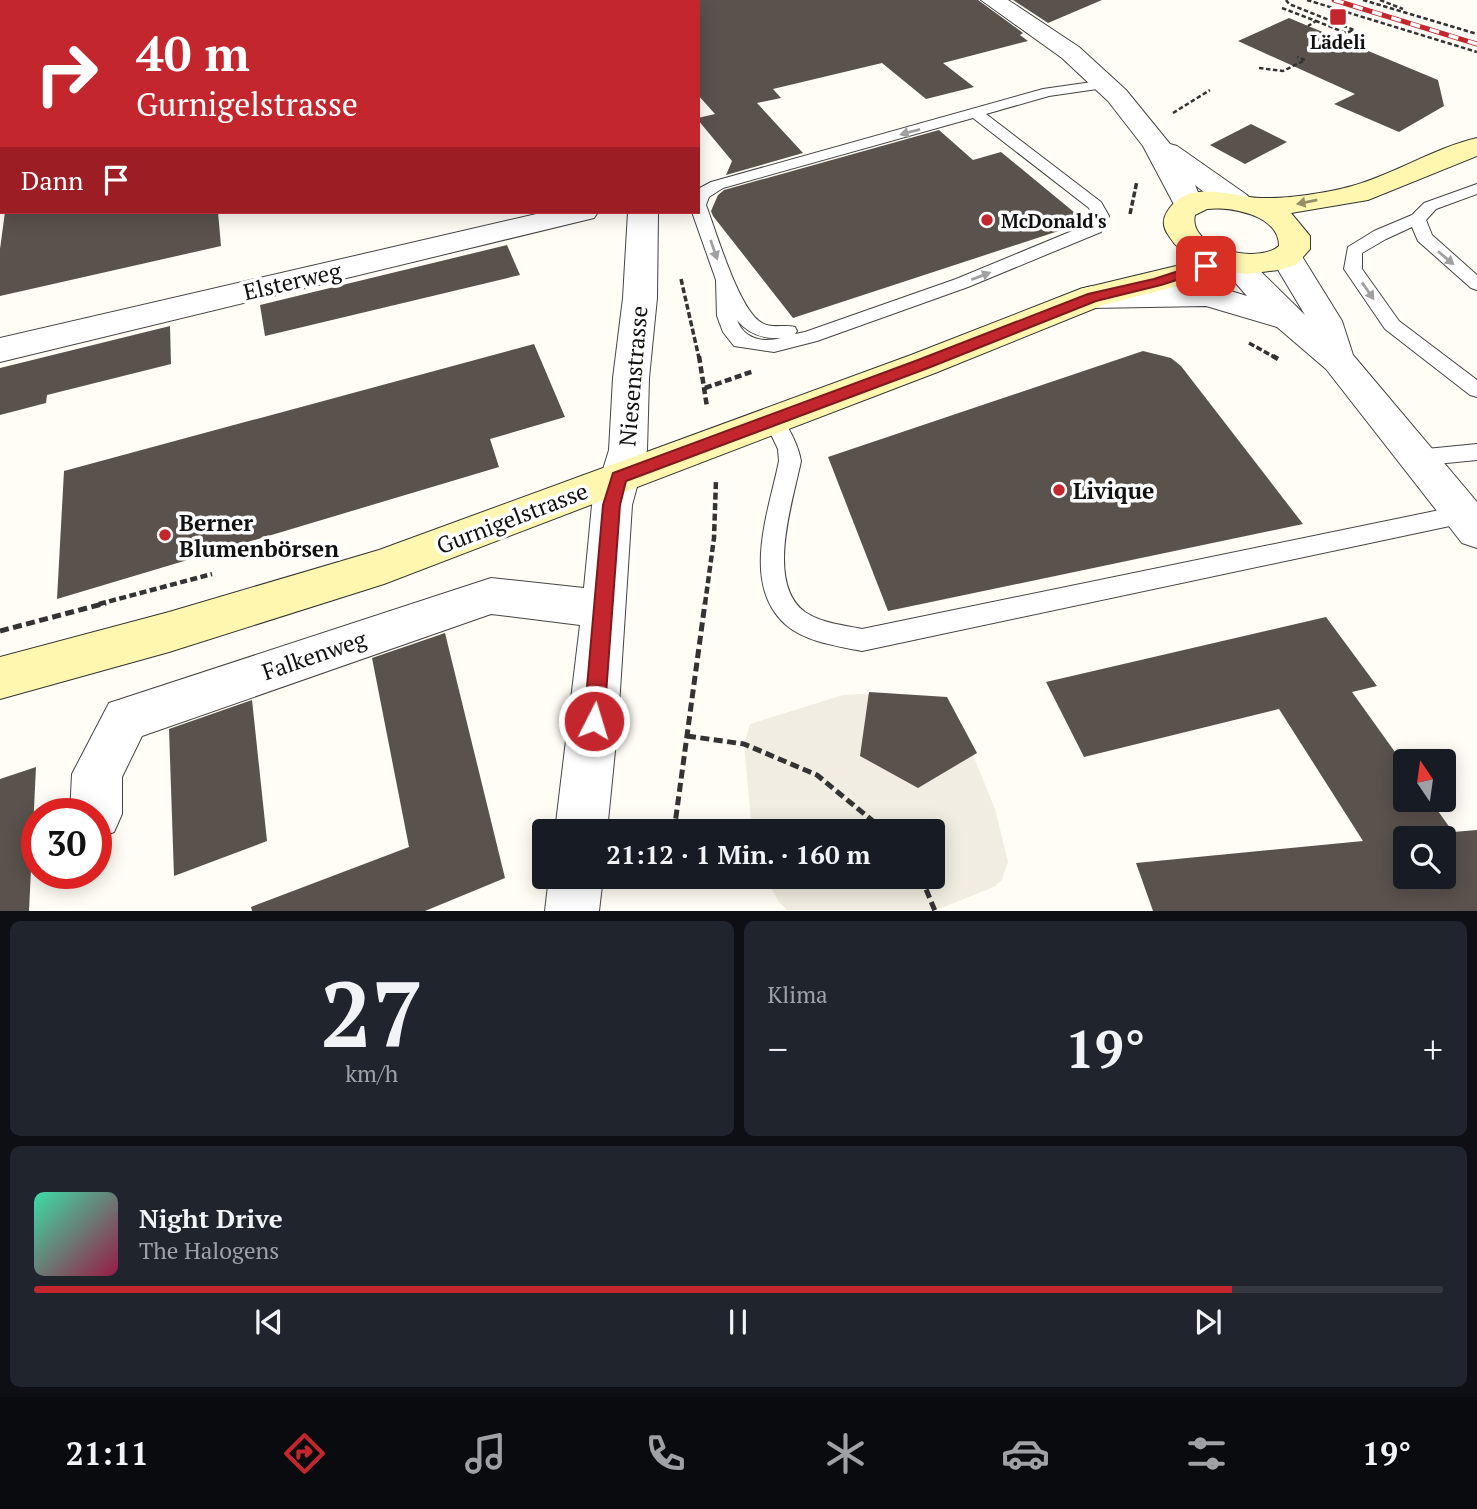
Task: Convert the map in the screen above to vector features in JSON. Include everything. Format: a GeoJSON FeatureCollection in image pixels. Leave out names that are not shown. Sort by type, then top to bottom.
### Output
{"type":"FeatureCollection","features":[{"type":"Feature","properties":{"kind":"main road"},"geometry":{"type":"LineString","coordinates":[[1231,264],[1200,250],[1185,219],[1210,199],[1278,206],[1358,194],[1477,146]]}},
{"type":"Feature","properties":{"kind":"main road"},"geometry":{"type":"LineString","coordinates":[[1291,250],[1358,194]]}},
{"type":"Feature","properties":{"kind":"main road"},"geometry":{"type":"LineString","coordinates":[[1247,204],[1278,218],[1288,227],[1291,250]]}},
{"type":"Feature","properties":{"kind":"main road","name":"Gurnigelstrasse"},"geometry":{"type":"LineString","coordinates":[[1092,297],[1161,254],[1185,219]]}},
{"type":"Feature","properties":{"kind":"main road","name":"Gurnigelstrasse"},"geometry":{"type":"LineString","coordinates":[[0,678],[181,629],[384,566],[1092,297],[1231,264],[1260,265],[1291,250]]}},
{"type":"Feature","properties":{"kind":"street"},"geometry":{"type":"LineString","coordinates":[[992,0],[1057,41],[1106,84],[1152,137],[1247,204]]}},
{"type":"Feature","properties":{"kind":"street"},"geometry":{"type":"LineString","coordinates":[[1152,137],[1185,219]]}},
{"type":"Feature","properties":{"kind":"street","name":"Elsterweg"},"geometry":{"type":"LineString","coordinates":[[0,349],[574,214]]}},
{"type":"Feature","properties":{"kind":"street","name":"Niesenstrasse"},"geometry":{"type":"LineString","coordinates":[[582,819],[612,505],[628,450],[631,378],[640,298],[643,214]]}},
{"type":"Feature","properties":{"kind":"street"},"geometry":{"type":"LineString","coordinates":[[1291,250],[1325,321],[1338,360]]}},
{"type":"Feature","properties":{"kind":"street"},"geometry":{"type":"LineString","coordinates":[[1231,264],[1289,320],[1338,360],[1470,523]]}},
{"type":"Feature","properties":{"kind":"street"},"geometry":{"type":"LineString","coordinates":[[1092,297],[1208,295],[1289,320]]}},
{"type":"Feature","properties":{"kind":"street","name":"Falkenweg"},"geometry":{"type":"LineString","coordinates":[[96,798],[96,774],[126,719],[491,596],[604,609]]}},
{"type":"Feature","properties":{"kind":"street"},"geometry":{"type":"LineString","coordinates":[[572,911],[575,889]]}},
{"type":"Feature","properties":{"kind":"lane"},"geometry":{"type":"LineString","coordinates":[[700,200],[702,194],[717,185],[1048,92],[1106,84]]}},
{"type":"Feature","properties":{"kind":"lane"},"geometry":{"type":"LineString","coordinates":[[725,280],[726,316],[732,332],[741,341],[774,346],[810,337],[949,288],[1095,228],[1101,222],[1101,213],[1095,205],[976,113]]}},
{"type":"Feature","properties":{"kind":"lane"},"geometry":{"type":"LineString","coordinates":[[1477,190],[1430,206],[1418,219],[1380,235],[1354,251],[1353,269],[1392,325],[1477,390]]}},
{"type":"Feature","properties":{"kind":"lane"},"geometry":{"type":"LineString","coordinates":[[700,211],[725,280],[748,324],[762,332],[773,333],[802,327],[932,283],[953,268]]}},
{"type":"Feature","properties":{"kind":"lane"},"geometry":{"type":"LineString","coordinates":[[1418,219],[1424,237],[1477,284]]}},
{"type":"Feature","properties":{"kind":"lane"},"geometry":{"type":"LineString","coordinates":[[1033,242],[1060,243]]}},
{"type":"Feature","properties":{"kind":"lane"},"geometry":{"type":"LineString","coordinates":[[774,420],[788,449],[790,461],[771,566],[773,586],[781,605],[798,623],[830,636],[862,640],[1470,523]]}},
{"type":"Feature","properties":{"kind":"lane"},"geometry":{"type":"LineString","coordinates":[[1416,458],[1477,452]]}},
{"type":"Feature","properties":{"kind":"path"},"geometry":{"type":"LineString","coordinates":[[1307,0],[1477,52]]}},
{"type":"Feature","properties":{"kind":"path"},"geometry":{"type":"LineString","coordinates":[[1363,0],[1477,34]]}},
{"type":"Feature","properties":{"kind":"path"},"geometry":{"type":"LineString","coordinates":[[1380,0],[1433,21]]}},
{"type":"Feature","properties":{"kind":"path"},"geometry":{"type":"LineString","coordinates":[[1288,2],[1354,30],[1346,33],[1316,21],[1282,8],[1288,2]]}},
{"type":"Feature","properties":{"kind":"path"},"geometry":{"type":"LineString","coordinates":[[1308,26],[1316,21]]}},
{"type":"Feature","properties":{"kind":"path"},"geometry":{"type":"LineString","coordinates":[[1259,68],[1283,71],[1305,60],[1297,57]]}},
{"type":"Feature","properties":{"kind":"path"},"geometry":{"type":"LineString","coordinates":[[1152,137],[1210,90]]}},
{"type":"Feature","properties":{"kind":"path"},"geometry":{"type":"LineString","coordinates":[[678,269],[697,345],[708,412]]}},
{"type":"Feature","properties":{"kind":"path"},"geometry":{"type":"LineString","coordinates":[[676,819],[714,538],[717,504],[715,472]]}},
{"type":"Feature","properties":{"kind":"path"},"geometry":{"type":"LineString","coordinates":[[687,736],[744,744],[817,775],[870,819]]}},
{"type":"Feature","properties":{"kind":"path"},"geometry":{"type":"LineString","coordinates":[[926,889],[936,911]]}},
{"type":"Feature","properties":{"kind":"shaded area"},"geometry":{"type":"Polygon","coordinates":[[[843,695],[940,697],[960,723],[995,809],[1008,862],[1002,880],[994,887],[936,910],[787,910],[779,902],[772,889],[945,889],[945,819],[751,819],[744,744],[750,724],[843,695]]]}},
{"type":"Feature","properties":{"kind":"building"},"geometry":{"type":"Polygon","coordinates":[[[700,0],[978,0],[1023,33],[1020,35],[1028,41],[943,63],[974,87],[926,99],[882,63],[773,89],[781,98],[757,103],[803,153],[726,175],[732,161],[700,122],[700,118],[715,114],[700,97],[700,0]]]}},
{"type":"Feature","properties":{"kind":"building"},"geometry":{"type":"Polygon","coordinates":[[[1013,0],[1102,0],[1048,23],[1013,0]]]}},
{"type":"Feature","properties":{"kind":"building"},"geometry":{"type":"Polygon","coordinates":[[[1289,18],[1438,80],[1444,106],[1399,132],[1334,104],[1355,94],[1238,41],[1289,18]]]}},
{"type":"Feature","properties":{"kind":"building"},"geometry":{"type":"Polygon","coordinates":[[[1251,124],[1287,142],[1245,164],[1210,145],[1251,124]]]}},
{"type":"Feature","properties":{"kind":"building"},"geometry":{"type":"Polygon","coordinates":[[[939,130],[973,160],[1001,152],[1086,222],[793,318],[711,211],[718,195],[724,190],[939,130]]]}},
{"type":"Feature","properties":{"kind":"building"},"geometry":{"type":"Polygon","coordinates":[[[5,214],[218,214],[221,246],[0,296],[0,249],[5,214]]]}},
{"type":"Feature","properties":{"kind":"building"},"geometry":{"type":"Polygon","coordinates":[[[507,245],[520,275],[265,336],[260,305],[507,245]]]}},
{"type":"Feature","properties":{"kind":"building"},"geometry":{"type":"Polygon","coordinates":[[[170,326],[171,364],[47,395],[46,403],[0,415],[0,368],[170,326]]]}},
{"type":"Feature","properties":{"kind":"building","name":"Berner Blumenbörsen"},"geometry":{"type":"Polygon","coordinates":[[[534,344],[565,417],[490,439],[499,467],[57,599],[64,471],[534,344]]]}},
{"type":"Feature","properties":{"kind":"building","name":"Livique"},"geometry":{"type":"Polygon","coordinates":[[[1143,351],[1171,358],[1181,366],[1303,524],[888,611],[828,457],[1143,351]]]}},
{"type":"Feature","properties":{"kind":"building"},"geometry":{"type":"Polygon","coordinates":[[[1326,617],[1377,686],[1352,692],[1393,749],[1393,812],[1439,812],[1449,826],[1393,826],[1393,889],[1456,889],[1456,832],[1477,830],[1477,911],[1153,911],[1136,863],[1363,841],[1279,709],[1084,757],[1046,682],[1326,617]]]}},
{"type":"Feature","properties":{"kind":"building"},"geometry":{"type":"Polygon","coordinates":[[[445,633],[505,878],[425,911],[252,911],[251,907],[409,847],[372,658],[445,633]]]}},
{"type":"Feature","properties":{"kind":"building"},"geometry":{"type":"Polygon","coordinates":[[[869,692],[947,697],[977,753],[918,788],[860,756],[869,692]]]}},
{"type":"Feature","properties":{"kind":"building"},"geometry":{"type":"Polygon","coordinates":[[[252,700],[267,841],[174,876],[169,729],[252,700]]]}},
{"type":"Feature","properties":{"kind":"building"},"geometry":{"type":"Polygon","coordinates":[[[36,767],[34,798],[21,798],[21,889],[30,889],[29,911],[0,911],[0,779],[36,767]]]}},
{"type":"Feature","properties":{"kind":"railway"},"geometry":{"type":"LineString","coordinates":[[1334,0],[1477,44]]}},
{"type":"Feature","properties":{"kind":"place","name":"Lädeli"},"geometry":{"type":"Point","coordinates":[1338,17]}},
{"type":"Feature","properties":{"kind":"place","name":"McDonald's"},"geometry":{"type":"Point","coordinates":[987,220]}},
{"type":"Feature","properties":{"kind":"place","name":"Livique"},"geometry":{"type":"Point","coordinates":[1059,490]}},
{"type":"Feature","properties":{"kind":"place","name":"Berner Blumenbörsen"},"geometry":{"type":"Point","coordinates":[165,535]}},
{"type":"Feature","properties":{"kind":"route"},"geometry":{"type":"LineString","coordinates":[[594,721],[612,505],[619,477],[923,364],[1092,297],[1157,282],[1206,266]]}}]}
